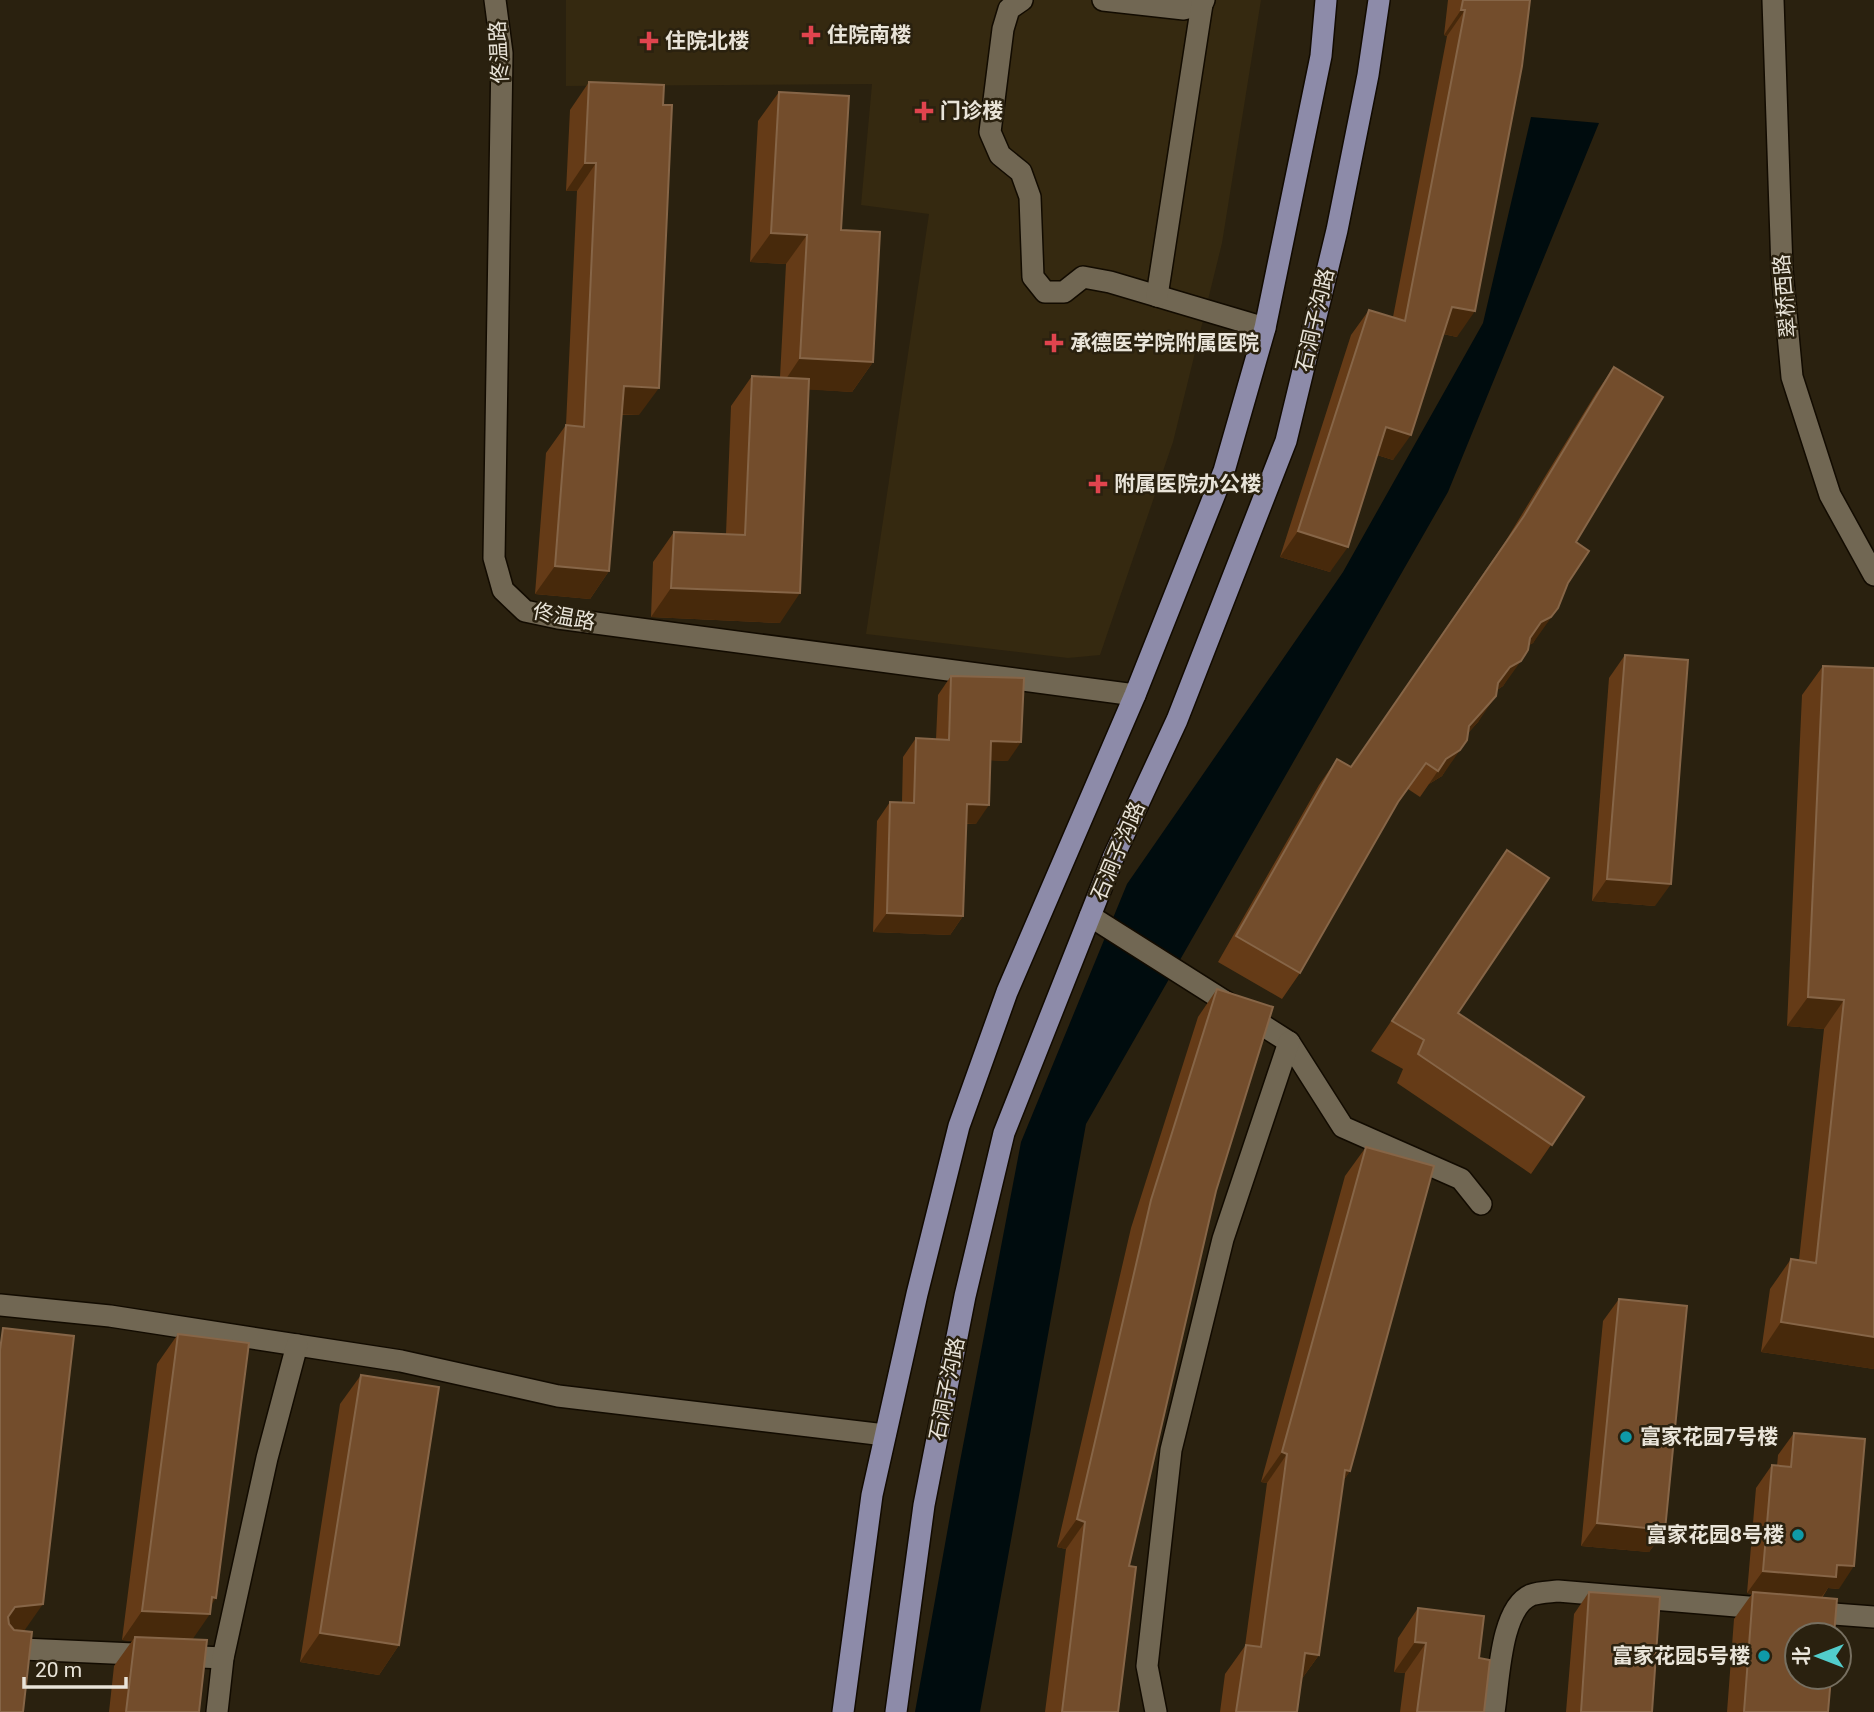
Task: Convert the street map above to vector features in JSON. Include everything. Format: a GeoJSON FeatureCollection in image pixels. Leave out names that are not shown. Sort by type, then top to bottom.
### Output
{"type":"FeatureCollection","features":[{"type":"Feature","properties":{"kind":"main road"},"geometry":{"type":"LineString","coordinates":[[843,1712],[872,1495],[917,1294],[959,1126],[1007,992],[1135,695],[1224,471],[1265,328],[1321,56],[1326,0]]}},
{"type":"Feature","properties":{"kind":"main road","name":"石洞子沟路"},"geometry":{"type":"LineString","coordinates":[[896,1712],[924,1505],[965,1296],[1004,1133],[1099,921],[1113,858],[1177,720],[1286,441],[1337,230],[1368,75],[1379,0]]}},
{"type":"Feature","properties":{"kind":"street","name":"佟温路"},"geometry":{"type":"LineString","coordinates":[[495,0],[502,53],[494,558],[503,590],[525,611],[558,618],[1135,695]]}},
{"type":"Feature","properties":{"kind":"street"},"geometry":{"type":"LineString","coordinates":[[1021,0],[1009,9],[1003,29],[990,132],[1000,155],[1021,172],[1030,197],[1033,277],[1045,292],[1064,292],[1083,278],[1110,282],[1265,328]]}},
{"type":"Feature","properties":{"kind":"street"},"geometry":{"type":"LineString","coordinates":[[1103,0],[1184,9],[1203,2],[1157,296]]}},
{"type":"Feature","properties":{"kind":"street","name":"翠桥西路"},"geometry":{"type":"LineString","coordinates":[[1773,0],[1782,270],[1792,377],[1830,495],[1874,575]]}},
{"type":"Feature","properties":{"kind":"street"},"geometry":{"type":"LineString","coordinates":[[1099,921],[1289,1042],[1343,1127],[1461,1179],[1481,1203]]}},
{"type":"Feature","properties":{"kind":"street"},"geometry":{"type":"LineString","coordinates":[[1156,1712],[1147,1666],[1171,1450],[1223,1239],[1289,1042]]}},
{"type":"Feature","properties":{"kind":"street"},"geometry":{"type":"LineString","coordinates":[[0,1306],[110,1316],[401,1361],[558,1396],[885,1436]]}},
{"type":"Feature","properties":{"kind":"street"},"geometry":{"type":"LineString","coordinates":[[217,1712],[223,1658],[267,1458],[297,1345]]}},
{"type":"Feature","properties":{"kind":"street"},"geometry":{"type":"LineString","coordinates":[[1494,1712],[1504,1634],[1513,1612],[1530,1595],[1558,1591],[1874,1617]]}},
{"type":"Feature","properties":{"kind":"street"},"geometry":{"type":"LineString","coordinates":[[0,1648],[223,1658]]}},
{"type":"Feature","properties":{"kind":"shaded area","name":"承德医学院附属医院"},"geometry":{"type":"Polygon","coordinates":[[[566,0],[1261,0],[1222,243],[1173,442],[1100,655],[1068,658],[866,634],[929,214],[861,205],[872,84],[566,86],[566,0]]]}},
{"type":"Feature","properties":{"kind":"shaded area"},"geometry":{"type":"Polygon","coordinates":[[[1531,117],[1599,123],[1448,492],[1086,1124],[980,1712],[915,1712],[1021,1142],[1127,884],[1343,572],[1483,323],[1531,117]]]}},
{"type":"Feature","properties":{"kind":"building"},"geometry":{"type":"Polygon","coordinates":[[[1463,0],[1530,0],[1522,66],[1475,311],[1452,307],[1411,435],[1386,427],[1348,547],[1298,531],[1369,310],[1405,321],[1465,10],[1461,10],[1463,0]]]}},
{"type":"Feature","properties":{"kind":"building"},"geometry":{"type":"Polygon","coordinates":[[[589,82],[664,85],[663,105],[672,105],[659,388],[624,386],[609,571],[555,566],[566,425],[584,427],[596,163],[585,163],[589,82]]]}},
{"type":"Feature","properties":{"kind":"building"},"geometry":{"type":"Polygon","coordinates":[[[779,92],[849,96],[841,230],[880,232],[873,362],[800,358],[807,235],[771,233],[779,92]]]}},
{"type":"Feature","properties":{"kind":"building"},"geometry":{"type":"Polygon","coordinates":[[[1614,367],[1663,397],[1576,542],[1589,551],[1568,583],[1558,608],[1551,617],[1541,622],[1530,638],[1528,650],[1521,661],[1510,667],[1498,683],[1496,696],[1469,726],[1467,740],[1460,750],[1446,759],[1438,771],[1426,763],[1398,802],[1300,973],[1236,936],[1337,759],[1351,767],[1524,516],[1614,367]]]}},
{"type":"Feature","properties":{"kind":"building"},"geometry":{"type":"Polygon","coordinates":[[[752,376],[809,379],[800,593],[671,588],[674,532],[745,535],[752,376]]]}},
{"type":"Feature","properties":{"kind":"building"},"geometry":{"type":"Polygon","coordinates":[[[1625,655],[1688,660],[1671,884],[1607,879],[1625,655]]]}},
{"type":"Feature","properties":{"kind":"building"},"geometry":{"type":"Polygon","coordinates":[[[1823,666],[1874,668],[1874,1337],[1781,1322],[1791,1259],[1816,1263],[1844,1000],[1808,997],[1823,666]]]}},
{"type":"Feature","properties":{"kind":"building"},"geometry":{"type":"Polygon","coordinates":[[[951,676],[1024,678],[1021,742],[991,741],[989,805],[967,804],[963,916],[887,913],[890,802],[914,803],[916,738],[949,740],[951,676]]]}},
{"type":"Feature","properties":{"kind":"building"},"geometry":{"type":"Polygon","coordinates":[[[1507,850],[1549,878],[1458,1013],[1584,1097],[1552,1145],[1418,1054],[1424,1040],[1392,1021],[1507,850]]]}},
{"type":"Feature","properties":{"kind":"building"},"geometry":{"type":"Polygon","coordinates":[[[1217,989],[1273,1007],[1216,1191],[1129,1566],[1136,1567],[1118,1712],[1062,1712],[1085,1522],[1077,1519],[1151,1200],[1217,989]]]}},
{"type":"Feature","properties":{"kind":"building"},"geometry":{"type":"Polygon","coordinates":[[[1366,1147],[1434,1166],[1350,1471],[1345,1470],[1319,1655],[1305,1653],[1297,1712],[1236,1712],[1246,1645],[1261,1647],[1287,1454],[1282,1452],[1366,1147]]]}},
{"type":"Feature","properties":{"kind":"building","name":"富家花园7号楼"},"geometry":{"type":"Polygon","coordinates":[[[1619,1299],[1687,1306],[1665,1530],[1597,1523],[1619,1299]]]}},
{"type":"Feature","properties":{"kind":"building"},"geometry":{"type":"Polygon","coordinates":[[[3,1328],[74,1336],[43,1604],[15,1607],[8,1617],[14,1630],[32,1632],[23,1712],[0,1712],[0,1350],[3,1328]]]}},
{"type":"Feature","properties":{"kind":"building"},"geometry":{"type":"Polygon","coordinates":[[[178,1334],[249,1343],[216,1598],[212,1597],[210,1614],[142,1611],[178,1334]]]}},
{"type":"Feature","properties":{"kind":"building"},"geometry":{"type":"Polygon","coordinates":[[[361,1375],[439,1387],[399,1645],[320,1633],[361,1375]]]}},
{"type":"Feature","properties":{"kind":"building","name":"富家花园8号楼"},"geometry":{"type":"Polygon","coordinates":[[[1794,1433],[1865,1439],[1854,1566],[1837,1565],[1836,1577],[1763,1571],[1772,1465],[1791,1467],[1794,1433]]]}},
{"type":"Feature","properties":{"kind":"building"},"geometry":{"type":"Polygon","coordinates":[[[1589,1592],[1660,1597],[1652,1712],[1581,1712],[1589,1592]]]}},
{"type":"Feature","properties":{"kind":"building"},"geometry":{"type":"Polygon","coordinates":[[[1753,1592],[1837,1599],[1835,1621],[1783,1621],[1783,1691],[1830,1691],[1828,1712],[1744,1712],[1753,1592]]]}},
{"type":"Feature","properties":{"kind":"building"},"geometry":{"type":"Polygon","coordinates":[[[1418,1608],[1484,1616],[1479,1658],[1490,1660],[1484,1712],[1417,1712],[1426,1643],[1415,1642],[1418,1608]]]}},
{"type":"Feature","properties":{"kind":"building"},"geometry":{"type":"Polygon","coordinates":[[[135,1637],[207,1640],[199,1712],[126,1712],[135,1637]]]}},
{"type":"Feature","properties":{"kind":"place","name":"住院南楼"},"geometry":{"type":"Point","coordinates":[811,35]}},
{"type":"Feature","properties":{"kind":"place","name":"住院北楼"},"geometry":{"type":"Point","coordinates":[649,41]}},
{"type":"Feature","properties":{"kind":"place","name":"门诊楼"},"geometry":{"type":"Point","coordinates":[924,111]}},
{"type":"Feature","properties":{"kind":"place","name":"承德医学院附属医院"},"geometry":{"type":"Point","coordinates":[1054,343]}},
{"type":"Feature","properties":{"kind":"place","name":"附属医院办公楼"},"geometry":{"type":"Point","coordinates":[1098,484]}},
{"type":"Feature","properties":{"kind":"place","name":"富家花园7号楼"},"geometry":{"type":"Point","coordinates":[1626,1437]}},
{"type":"Feature","properties":{"kind":"place","name":"富家花园8号楼"},"geometry":{"type":"Point","coordinates":[1798,1535]}},
{"type":"Feature","properties":{"kind":"place","name":"富家花园5号楼"},"geometry":{"type":"Point","coordinates":[1764,1656]}}]}
